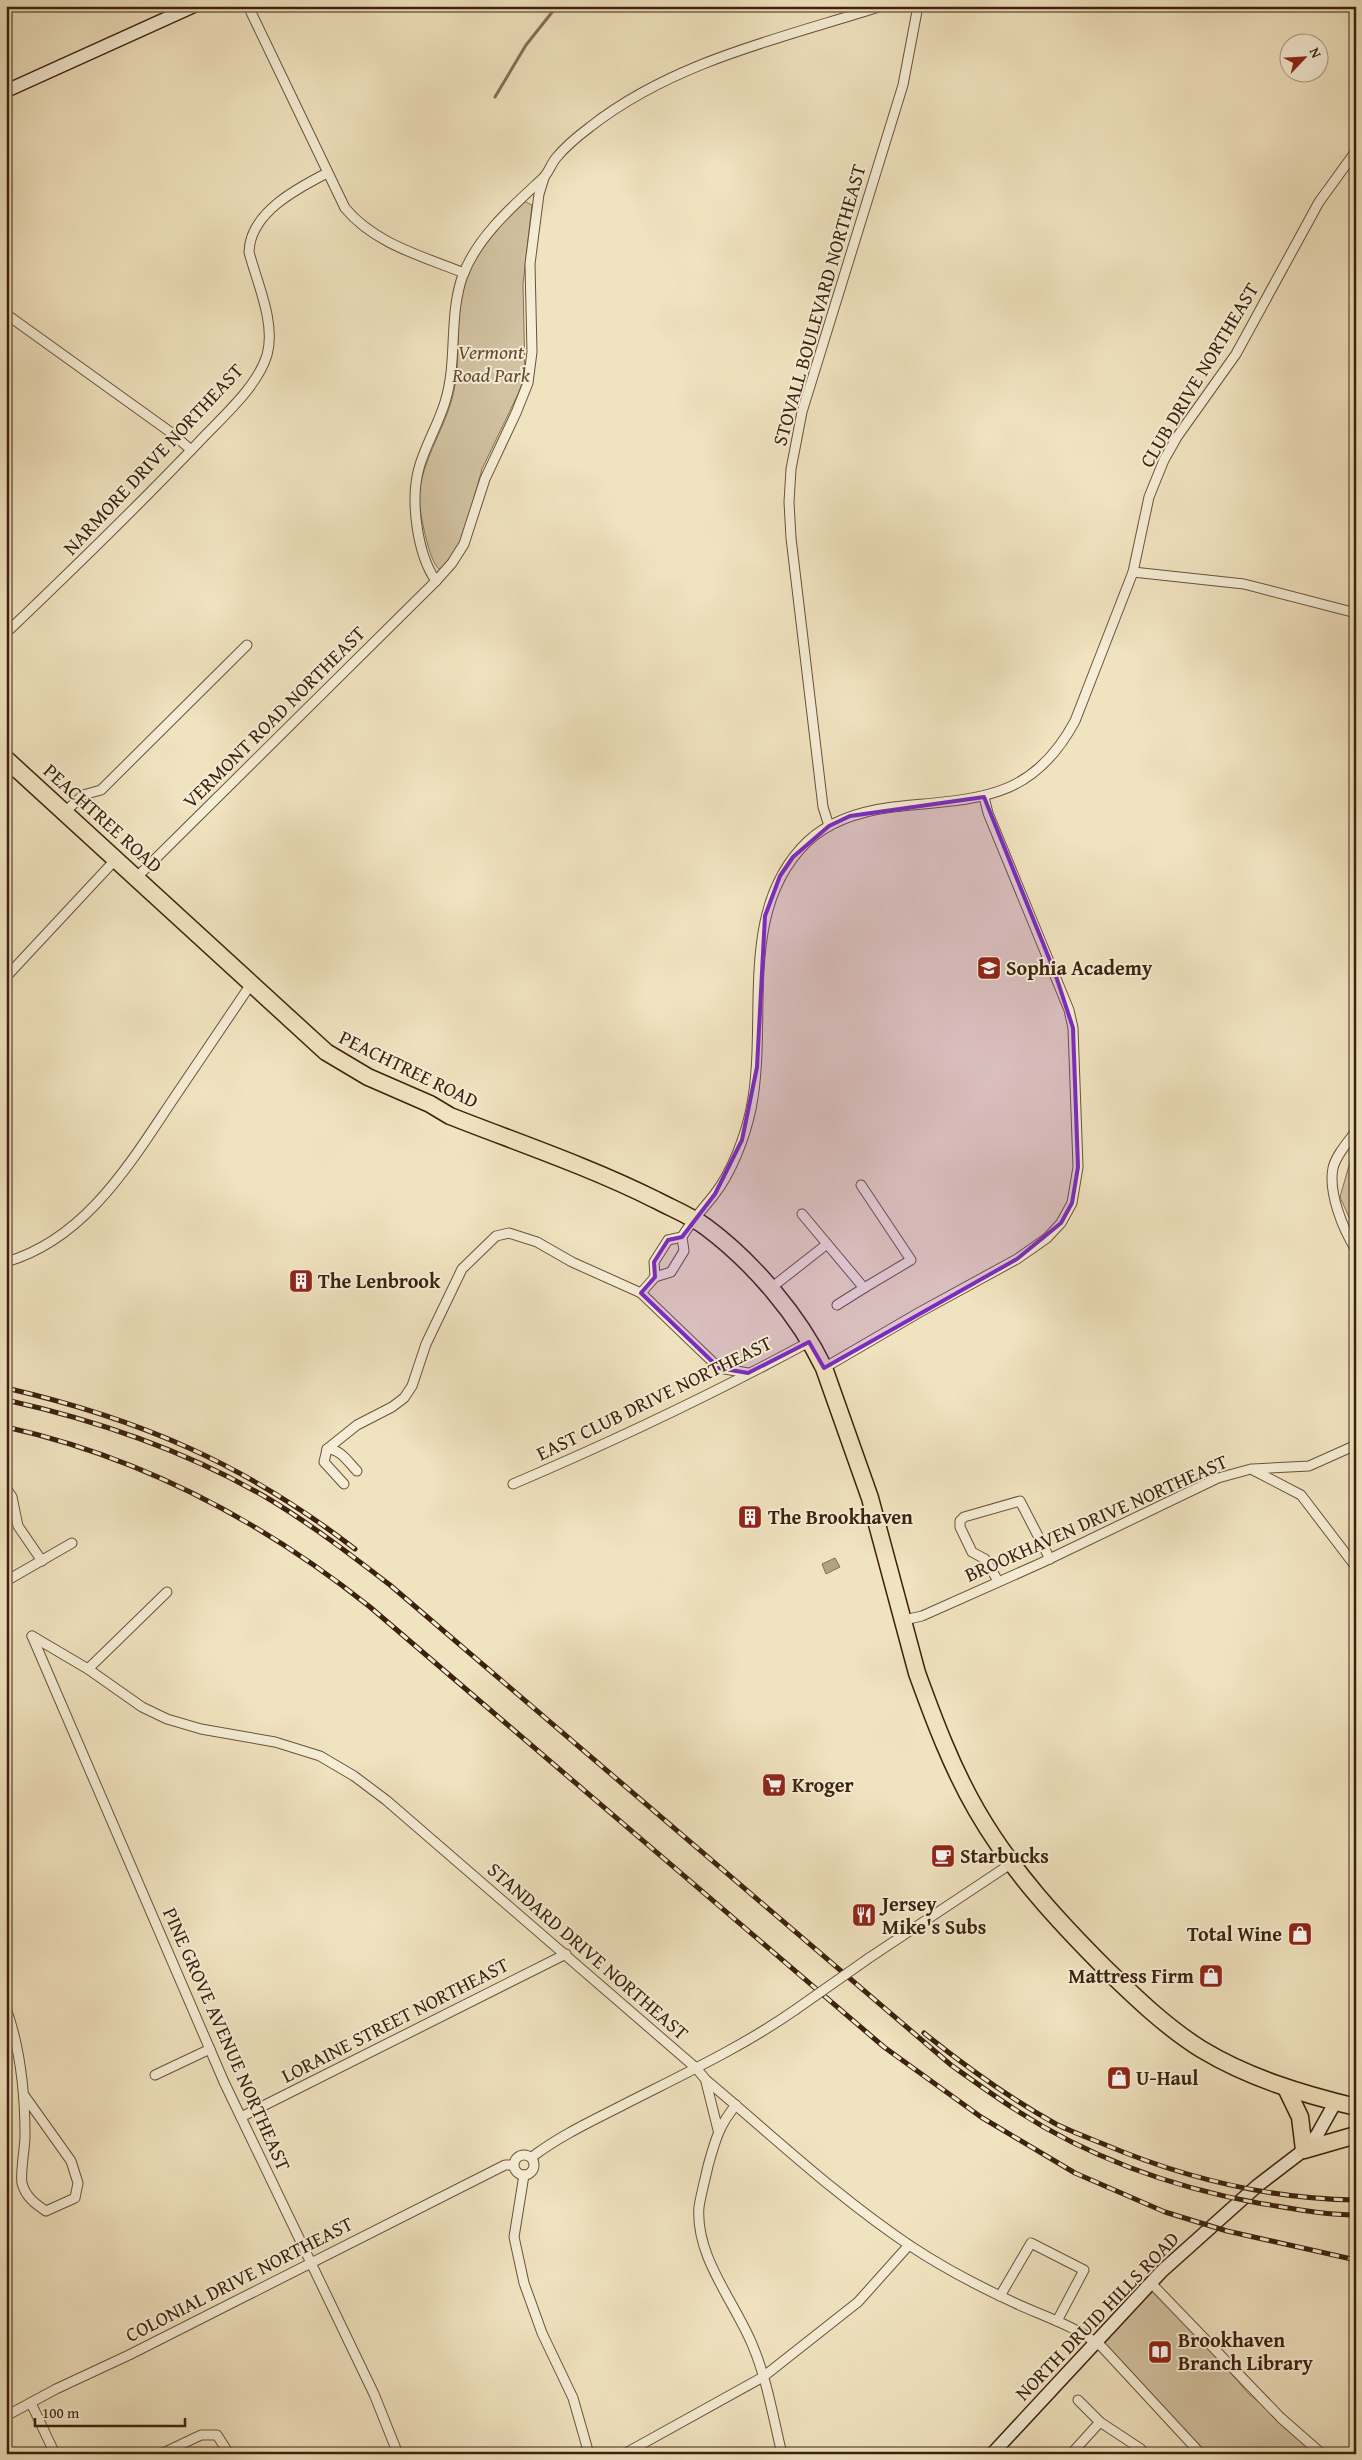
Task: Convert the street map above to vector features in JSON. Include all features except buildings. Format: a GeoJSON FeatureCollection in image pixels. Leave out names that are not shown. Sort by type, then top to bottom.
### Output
{"type":"FeatureCollection","features":[{"type":"Feature","properties":{"kind":"highway","name":"PEACHTREE ROAD"},"geometry":{"type":"LineString","coordinates":[[8,764],[117,858],[326,1052],[368,1077],[430,1104],[450,1116],[599,1174],[693,1219],[713,1233],[771,1288],[809,1342],[824,1368],[870,1498],[917,1673],[950,1757],[978,1812],[1012,1863],[1060,1922],[1144,2006],[1203,2050],[1259,2078],[1286,2088],[1356,2107]]}},
{"type":"Feature","properties":{"kind":"highway"},"geometry":{"type":"LineString","coordinates":[[1286,2088],[1300,2117],[1304,2150],[1356,2135]]}},
{"type":"Feature","properties":{"kind":"main road"},"geometry":{"type":"LineString","coordinates":[[6,91],[189,7]]}},
{"type":"Feature","properties":{"kind":"main road","name":"NORTH DRUID HILLS ROAD"},"geometry":{"type":"LineString","coordinates":[[992,2454],[1124,2314],[1151,2282],[1257,2186],[1304,2150],[1317,2135],[1336,2101]]}},
{"type":"Feature","properties":{"kind":"street"},"geometry":{"type":"LineString","coordinates":[[248,6],[345,208],[366,230],[396,246],[464,273]]}},
{"type":"Feature","properties":{"kind":"street","name":"VERMONT ROAD NORTHEAST"},"geometry":{"type":"LineString","coordinates":[[137,877],[436,581],[452,563],[464,544],[484,479],[516,414],[528,383],[532,352],[529,297],[530,264],[540,194],[544,178],[556,157],[589,127],[624,102],[669,78],[724,56],[882,6]]}},
{"type":"Feature","properties":{"kind":"street","name":"STOVALL BOULEVARD NORTHEAST"},"geometry":{"type":"LineString","coordinates":[[830,826],[823,807],[791,538],[789,502],[791,469],[803,409],[903,84],[918,6]]}},
{"type":"Feature","properties":{"kind":"street","name":"CLUB DRIVE NORTHEAST"},"geometry":{"type":"LineString","coordinates":[[682,1237],[693,1219],[715,1194],[730,1168],[742,1140],[750,1110],[757,1067],[762,938],[770,898],[780,876],[793,857],[809,841],[830,826],[850,816],[872,810],[984,797],[1008,789],[1030,777],[1048,761],[1064,742],[1075,721],[1133,572],[1149,497],[1164,460],[1177,437],[1236,354],[1319,202],[1356,151]]}},
{"type":"Feature","properties":{"kind":"street","name":"NARMORE DRIVE NORTHEAST"},"geometry":{"type":"LineString","coordinates":[[6,634],[118,525],[254,382],[267,354],[268,322],[249,252],[249,241],[253,229],[266,214],[305,184],[327,173]]}},
{"type":"Feature","properties":{"kind":"street","name":"VERMONT ROAD NORTHEAST"},"geometry":{"type":"LineString","coordinates":[[436,581],[430,572],[422,548],[415,507],[414,488],[419,467],[439,421],[448,394],[452,364],[454,311],[464,273],[474,252],[488,233],[544,178]]}},
{"type":"Feature","properties":{"kind":"street"},"geometry":{"type":"LineString","coordinates":[[6,314],[174,434],[191,450]]}},
{"type":"Feature","properties":{"kind":"street"},"geometry":{"type":"LineString","coordinates":[[1133,572],[1244,584],[1356,613]]}},
{"type":"Feature","properties":{"kind":"street"},"geometry":{"type":"LineString","coordinates":[[65,812],[83,794],[101,790],[247,645]]}},
{"type":"Feature","properties":{"kind":"street"},"geometry":{"type":"LineString","coordinates":[[824,1368],[920,1312],[1017,1259],[1048,1238],[1061,1223],[1072,1203],[1078,1167],[1073,1028],[1069,1010],[988,813],[984,797]]}},
{"type":"Feature","properties":{"kind":"street"},"geometry":{"type":"LineString","coordinates":[[6,977],[117,858]]}},
{"type":"Feature","properties":{"kind":"street"},"geometry":{"type":"LineString","coordinates":[[6,1262],[36,1250],[60,1235],[82,1218],[104,1196],[153,1129],[251,984]]}},
{"type":"Feature","properties":{"kind":"street"},"geometry":{"type":"LineString","coordinates":[[1356,1131],[1334,1168],[1334,1189],[1339,1211],[1356,1250]]}},
{"type":"Feature","properties":{"kind":"street"},"geometry":{"type":"LineString","coordinates":[[837,1305],[911,1260],[861,1185]]}},
{"type":"Feature","properties":{"kind":"street"},"geometry":{"type":"LineString","coordinates":[[802,1214],[864,1288]]}},
{"type":"Feature","properties":{"kind":"street"},"geometry":{"type":"LineString","coordinates":[[344,1484],[324,1462],[327,1449],[357,1425],[404,1398],[412,1386],[426,1344],[462,1269],[496,1236],[509,1233],[537,1242],[572,1262],[641,1293],[719,1368],[748,1373]]}},
{"type":"Feature","properties":{"kind":"street"},"geometry":{"type":"LineString","coordinates":[[641,1293],[654,1277],[671,1272],[684,1251],[682,1237],[668,1240],[654,1262],[654,1277]]}},
{"type":"Feature","properties":{"kind":"street"},"geometry":{"type":"LineString","coordinates":[[771,1288],[826,1244]]}},
{"type":"Feature","properties":{"kind":"street","name":"EAST CLUB DRIVE NORTHEAST"},"geometry":{"type":"LineString","coordinates":[[514,1484],[600,1446],[809,1342]]}},
{"type":"Feature","properties":{"kind":"street"},"geometry":{"type":"LineString","coordinates":[[1251,1469],[1309,1466],[1356,1445]]}},
{"type":"Feature","properties":{"kind":"street"},"geometry":{"type":"LineString","coordinates":[[327,1449],[334,1449],[357,1471]]}},
{"type":"Feature","properties":{"kind":"street"},"geometry":{"type":"LineString","coordinates":[[335,1476],[349,1463]]}},
{"type":"Feature","properties":{"kind":"street","name":"BROOKHAVEN DRIVE NORTHEAST"},"geometry":{"type":"LineString","coordinates":[[904,1620],[922,1616],[1050,1559],[1218,1478],[1251,1469],[1301,1495],[1356,1568]]}},
{"type":"Feature","properties":{"kind":"street"},"geometry":{"type":"LineString","coordinates":[[6,1488],[12,1497],[18,1526],[42,1561]]}},
{"type":"Feature","properties":{"kind":"street"},"geometry":{"type":"LineString","coordinates":[[998,1581],[985,1559],[972,1552],[960,1527],[960,1521],[964,1517],[1020,1501],[1050,1559]]}},
{"type":"Feature","properties":{"kind":"street"},"geometry":{"type":"LineString","coordinates":[[6,1581],[72,1543]]}},
{"type":"Feature","properties":{"kind":"street"},"geometry":{"type":"LineString","coordinates":[[88,1669],[167,1592]]}},
{"type":"Feature","properties":{"kind":"street","name":"STANDARD DRIVE NORTHEAST"},"geometry":{"type":"LineString","coordinates":[[32,1636],[88,1669],[142,1707],[167,1719],[201,1729],[275,1742],[320,1756],[354,1776],[386,1800],[566,1954],[696,2068],[706,2080],[835,2190],[909,2245],[963,2277],[1000,2296],[1084,2332],[1096,2342],[1201,2454]]}},
{"type":"Feature","properties":{"kind":"street","name":"PINE GROVE AVENUE NORTHEAST"},"geometry":{"type":"LineString","coordinates":[[32,1636],[210,2049],[374,2394],[398,2454]]}},
{"type":"Feature","properties":{"kind":"street"},"geometry":{"type":"LineString","coordinates":[[532,2158],[555,2140],[696,2068],[774,2024],[868,1958],[1012,1863]]}},
{"type":"Feature","properties":{"kind":"street","name":"LORAINE STREET NORTHEAST"},"geometry":{"type":"LineString","coordinates":[[241,2117],[566,1954]]}},
{"type":"Feature","properties":{"kind":"street"},"geometry":{"type":"LineString","coordinates":[[6,2008],[16,2034],[24,2094],[25,2154],[22,2182],[31,2201],[46,2211],[75,2198],[78,2183],[71,2161],[24,2094]]}},
{"type":"Feature","properties":{"kind":"street"},"geometry":{"type":"LineString","coordinates":[[155,2075],[210,2049]]}},
{"type":"Feature","properties":{"kind":"street"},"geometry":{"type":"LineString","coordinates":[[706,2080],[718,2130]]}},
{"type":"Feature","properties":{"kind":"street"},"geometry":{"type":"LineString","coordinates":[[736,2105],[718,2130],[699,2208],[701,2235],[712,2266],[752,2345],[763,2377],[782,2454]]}},
{"type":"Feature","properties":{"kind":"street"},"geometry":{"type":"LineString","coordinates":[[525,2154],[532,2158],[534,2163],[533,2170],[524,2175],[516,2172],[514,2165],[518,2156],[525,2154]]}},
{"type":"Feature","properties":{"kind":"street","name":"COLONIAL DRIVE NORTHEAST"},"geometry":{"type":"LineString","coordinates":[[6,2416],[505,2165],[514,2165]]}},
{"type":"Feature","properties":{"kind":"street"},"geometry":{"type":"LineString","coordinates":[[524,2175],[514,2237],[524,2283],[542,2333],[572,2398],[589,2454]]}},
{"type":"Feature","properties":{"kind":"street"},"geometry":{"type":"LineString","coordinates":[[1000,2296],[1031,2243],[1084,2270],[1057,2321]]}},
{"type":"Feature","properties":{"kind":"street"},"geometry":{"type":"LineString","coordinates":[[624,2454],[763,2377],[858,2302],[909,2245]]}},
{"type":"Feature","properties":{"kind":"street"},"geometry":{"type":"LineString","coordinates":[[1151,2282],[1281,2418],[1322,2454]]}},
{"type":"Feature","properties":{"kind":"street"},"geometry":{"type":"LineString","coordinates":[[1078,2400],[1100,2422],[1141,2449]]}},
{"type":"Feature","properties":{"kind":"street"},"geometry":{"type":"LineString","coordinates":[[32,2403],[54,2454]]}},
{"type":"Feature","properties":{"kind":"street"},"geometry":{"type":"LineString","coordinates":[[1071,2454],[1100,2422]]}},
{"type":"Feature","properties":{"kind":"street"},"geometry":{"type":"LineString","coordinates":[[161,2454],[201,2435],[217,2435],[229,2454]]}},
{"type":"Feature","properties":{"kind":"highlighted area"},"geometry":{"type":"Polygon","coordinates":[[[984,797],[1055,973],[1073,1028],[1078,1167],[1072,1203],[1061,1223],[1017,1259],[824,1368],[809,1342],[748,1373],[719,1368],[641,1293],[655,1277],[654,1262],[668,1240],[682,1237],[715,1194],[742,1140],[757,1067],[765,916],[780,876],[793,857],[829,826],[850,816],[984,797]]]}},
{"type":"Feature","properties":{"kind":"green space","name":"Vermont Road Park"},"geometry":{"type":"Polygon","coordinates":[[[524,201],[532,205],[523,284],[525,376],[482,469],[462,541],[442,568],[439,569],[428,547],[419,497],[425,469],[447,414],[455,385],[462,291],[466,277],[478,254],[496,230],[524,201]]]}},
{"type":"Feature","properties":{"kind":"green space"},"geometry":{"type":"Polygon","coordinates":[[[1356,1141],[1356,1233],[1340,1197],[1356,1141]]]}},
{"type":"Feature","properties":{"kind":"green space"},"geometry":{"type":"Polygon","coordinates":[[[1151,2283],[1249,2394],[1323,2454],[1201,2454],[1102,2345],[1151,2283]]]}},
{"type":"Feature","properties":{"kind":"shaded area"},"geometry":{"type":"Polygon","coordinates":[[[835,1558],[840,1567],[826,1574],[822,1564],[835,1558]]]}},
{"type":"Feature","properties":{"kind":"waterway"},"geometry":{"type":"LineString","coordinates":[[495,97],[526,45],[557,6]]}},
{"type":"Feature","properties":{"kind":"railway"},"geometry":{"type":"LineString","coordinates":[[6,1388],[102,1414],[190,1448],[273,1492],[355,1549]]}},
{"type":"Feature","properties":{"kind":"railway"},"geometry":{"type":"LineString","coordinates":[[6,1400],[74,1417],[174,1452],[269,1499],[346,1551],[390,1585],[951,2065],[1044,2127],[1102,2156],[1163,2179],[1194,2188],[1258,2203],[1331,2214],[1356,2215]]}},
{"type":"Feature","properties":{"kind":"railway"},"geometry":{"type":"LineString","coordinates":[[6,1427],[56,1440],[152,1474],[243,1520],[329,1576],[370,1607],[884,2047],[981,2117],[1075,2173],[1165,2212],[1227,2231],[1356,2260]]}},
{"type":"Feature","properties":{"kind":"railway"},"geometry":{"type":"LineString","coordinates":[[924,2033],[988,2081],[1039,2114],[1067,2129],[1131,2155],[1194,2176],[1226,2184],[1323,2199],[1356,2200]]}},
{"type":"Feature","properties":{"kind":"place","name":"Sophia Academy"},"geometry":{"type":"Point","coordinates":[989,968]}},
{"type":"Feature","properties":{"kind":"place","name":"The Lenbrook"},"geometry":{"type":"Point","coordinates":[301,1281]}},
{"type":"Feature","properties":{"kind":"place","name":"The Brookhaven"},"geometry":{"type":"Point","coordinates":[750,1517]}},
{"type":"Feature","properties":{"kind":"place","name":"Kroger"},"geometry":{"type":"Point","coordinates":[774,1785]}},
{"type":"Feature","properties":{"kind":"place","name":"Starbucks"},"geometry":{"type":"Point","coordinates":[943,1856]}},
{"type":"Feature","properties":{"kind":"place","name":"Jersey Mike's Subs"},"geometry":{"type":"Point","coordinates":[864,1915]}},
{"type":"Feature","properties":{"kind":"place","name":"Total Wine"},"geometry":{"type":"Point","coordinates":[1300,1934]}},
{"type":"Feature","properties":{"kind":"place","name":"Mattress Firm"},"geometry":{"type":"Point","coordinates":[1211,1976]}},
{"type":"Feature","properties":{"kind":"place","name":"U-Haul"},"geometry":{"type":"Point","coordinates":[1119,2078]}},
{"type":"Feature","properties":{"kind":"place","name":"Brookhaven Branch Library"},"geometry":{"type":"Point","coordinates":[1160,2352]}}]}
